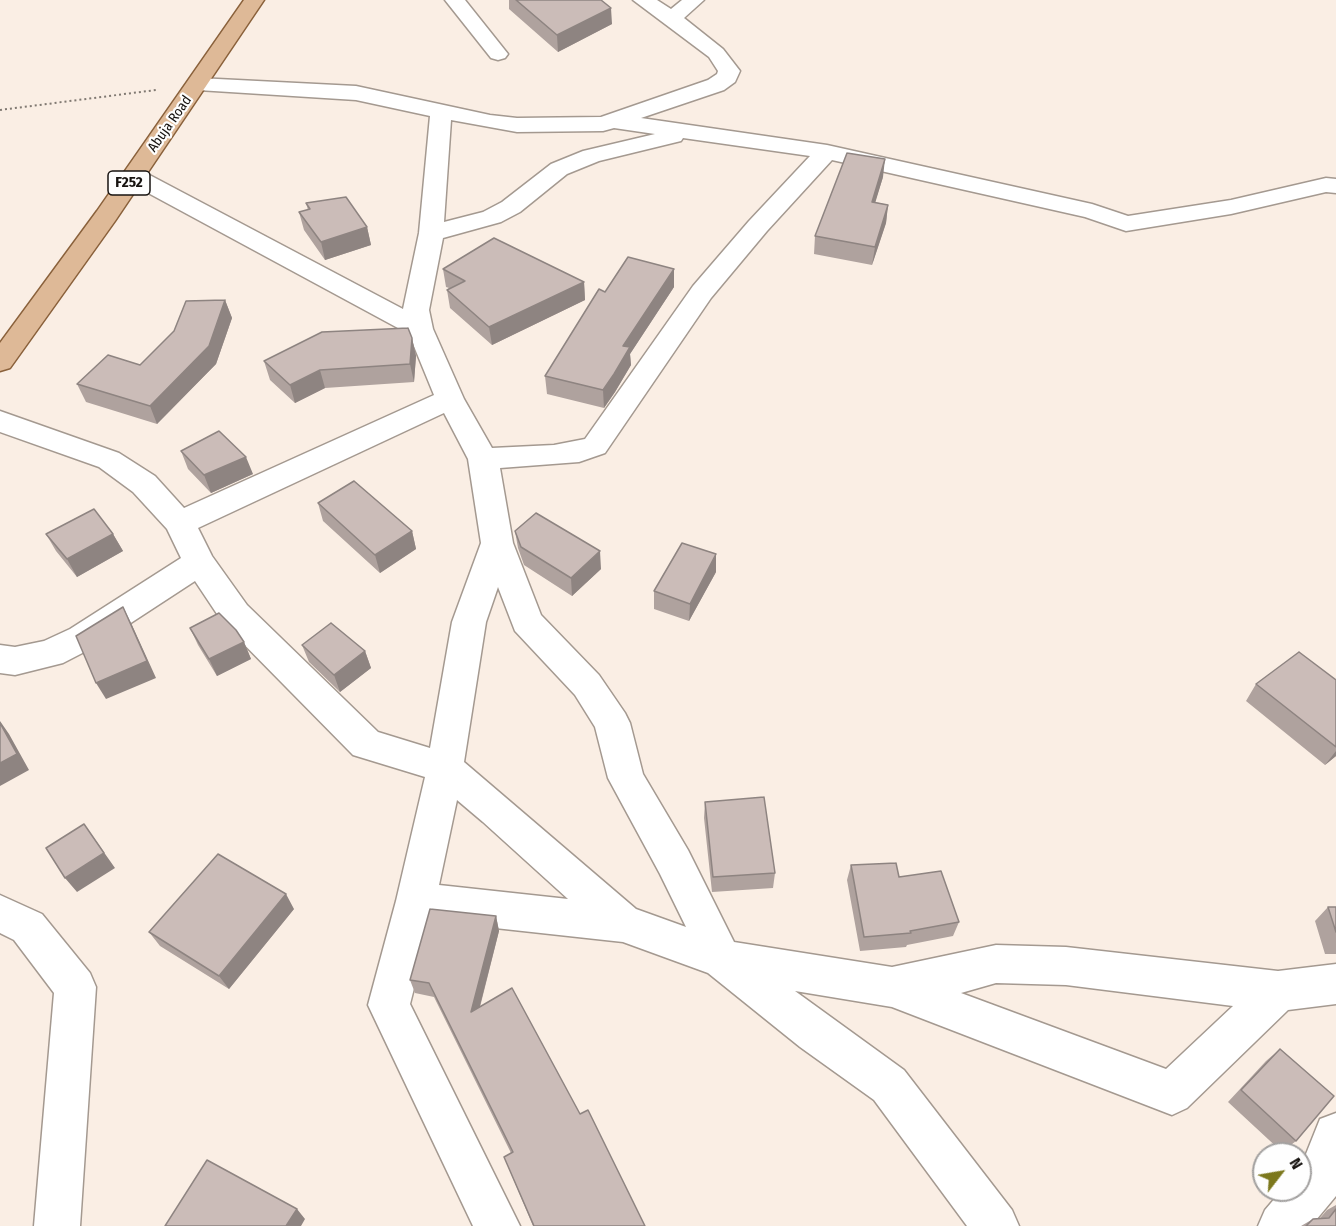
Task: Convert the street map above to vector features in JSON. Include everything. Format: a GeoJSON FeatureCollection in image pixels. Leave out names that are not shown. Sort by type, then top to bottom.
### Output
{"type":"FeatureCollection","features":[{"type":"Feature","properties":{"kind":"main road","name":"Abuja Road"},"geometry":{"type":"LineString","coordinates":[[0,362],[134,176],[254,0]]}},
{"type":"Feature","properties":{"kind":"street"},"geometry":{"type":"LineString","coordinates":[[455,0],[498,54]]}},
{"type":"Feature","properties":{"kind":"street"},"geometry":{"type":"LineString","coordinates":[[198,84],[356,93],[490,122],[517,125],[593,125],[614,121],[716,85],[727,77],[729,71],[716,53],[672,18],[643,0]]}},
{"type":"Feature","properties":{"kind":"street"},"geometry":{"type":"LineString","coordinates":[[672,18],[693,0]]}},
{"type":"Feature","properties":{"kind":"street"},"geometry":{"type":"LineString","coordinates":[[441,111],[431,233],[416,310],[420,328],[450,399],[483,459],[496,543],[527,622],[587,685],[612,723],[626,778],[674,862],[722,959],[815,1032],[889,1085],[996,1226]]}},
{"type":"Feature","properties":{"kind":"street"},"geometry":{"type":"LineString","coordinates":[[614,121],[827,152],[1092,212],[1126,224],[1231,207],[1326,185],[1336,186]]}},
{"type":"Feature","properties":{"kind":"street"},"geometry":{"type":"LineString","coordinates":[[431,233],[492,217],[511,207],[559,169],[591,156],[686,132]]}},
{"type":"Feature","properties":{"kind":"street"},"geometry":{"type":"LineString","coordinates":[[483,459],[563,454],[579,452],[595,446],[702,292],[758,226],[827,152]]}},
{"type":"Feature","properties":{"kind":"street"},"geometry":{"type":"LineString","coordinates":[[134,176],[420,328]]}},
{"type":"Feature","properties":{"kind":"street"},"geometry":{"type":"LineString","coordinates":[[180,523],[450,399]]}},
{"type":"Feature","properties":{"kind":"street"},"geometry":{"type":"LineString","coordinates":[[0,421],[109,460],[144,484],[180,523],[199,562],[235,614],[366,744],[445,768],[496,810],[623,923]]}},
{"type":"Feature","properties":{"kind":"street"},"geometry":{"type":"LineString","coordinates":[[485,1218],[389,1005],[416,901],[445,768],[469,622],[496,543]]}},
{"type":"Feature","properties":{"kind":"street"},"geometry":{"type":"LineString","coordinates":[[0,659],[15,661],[51,653],[82,638],[199,562]]}},
{"type":"Feature","properties":{"kind":"street"},"geometry":{"type":"LineString","coordinates":[[416,901],[623,923],[722,959],[892,987],[1172,1093],[1278,991]]}},
{"type":"Feature","properties":{"kind":"street"},"geometry":{"type":"LineString","coordinates":[[0,913],[28,927],[75,987],[57,1226]]}},
{"type":"Feature","properties":{"kind":"street"},"geometry":{"type":"LineString","coordinates":[[892,987],[996,964],[1066,966],[1278,991],[1336,984]]}},
{"type":"Feature","properties":{"kind":"street"},"geometry":{"type":"LineString","coordinates":[[1281,1226],[1328,1189],[1336,1135]]}},
{"type":"Feature","properties":{"kind":"path"},"geometry":{"type":"LineString","coordinates":[[0,110],[198,84]]}},
{"type":"Feature","properties":{"kind":"building"},"geometry":{"type":"Polygon","coordinates":[[[516,0],[601,0],[611,8],[557,35],[516,0]]]}},
{"type":"Feature","properties":{"kind":"building"},"geometry":{"type":"Polygon","coordinates":[[[847,153],[885,159],[872,202],[888,205],[875,247],[815,236],[847,153]]]}},
{"type":"Feature","properties":{"kind":"building"},"geometry":{"type":"Polygon","coordinates":[[[346,197],[367,227],[321,242],[299,212],[310,209],[306,203],[346,197]]]}},
{"type":"Feature","properties":{"kind":"building"},"geometry":{"type":"Polygon","coordinates":[[[494,238],[584,282],[489,327],[447,290],[465,281],[443,269],[494,238]]]}},
{"type":"Feature","properties":{"kind":"building"},"geometry":{"type":"Polygon","coordinates":[[[628,257],[674,269],[623,346],[630,347],[603,390],[545,376],[599,289],[605,292],[628,257]]]}},
{"type":"Feature","properties":{"kind":"building"},"geometry":{"type":"Polygon","coordinates":[[[225,300],[209,346],[150,406],[77,384],[108,355],[140,365],[174,331],[186,301],[225,300]]]}},
{"type":"Feature","properties":{"kind":"building"},"geometry":{"type":"Polygon","coordinates":[[[408,328],[412,338],[410,364],[320,370],[290,385],[264,361],[322,332],[408,328]]]}},
{"type":"Feature","properties":{"kind":"building"},"geometry":{"type":"Polygon","coordinates":[[[219,431],[246,457],[204,475],[181,451],[219,431]]]}},
{"type":"Feature","properties":{"kind":"building"},"geometry":{"type":"Polygon","coordinates":[[[354,481],[412,531],[375,555],[318,503],[354,481]]]}},
{"type":"Feature","properties":{"kind":"building"},"geometry":{"type":"Polygon","coordinates":[[[94,509],[113,534],[67,559],[46,534],[94,509]]]}},
{"type":"Feature","properties":{"kind":"building"},"geometry":{"type":"Polygon","coordinates":[[[536,513],[600,551],[571,578],[521,547],[515,531],[536,513]]]}},
{"type":"Feature","properties":{"kind":"building"},"geometry":{"type":"Polygon","coordinates":[[[682,543],[716,554],[690,604],[654,591],[682,543]]]}},
{"type":"Feature","properties":{"kind":"building"},"geometry":{"type":"Polygon","coordinates":[[[123,607],[147,661],[96,683],[76,636],[123,607]]]}},
{"type":"Feature","properties":{"kind":"building"},"geometry":{"type":"Polygon","coordinates":[[[219,613],[244,642],[209,659],[190,628],[219,613]]]}},
{"type":"Feature","properties":{"kind":"building"},"geometry":{"type":"Polygon","coordinates":[[[331,623],[365,651],[334,675],[302,645],[331,623]]]}},
{"type":"Feature","properties":{"kind":"building"},"geometry":{"type":"Polygon","coordinates":[[[1299,652],[1336,680],[1336,747],[1256,684],[1299,652]]]}},
{"type":"Feature","properties":{"kind":"building"},"geometry":{"type":"Polygon","coordinates":[[[0,723],[17,754],[0,763],[0,723]]]}},
{"type":"Feature","properties":{"kind":"building"},"geometry":{"type":"Polygon","coordinates":[[[764,797],[775,873],[713,877],[705,802],[764,797]]]}},
{"type":"Feature","properties":{"kind":"building"},"geometry":{"type":"Polygon","coordinates":[[[84,824],[104,853],[65,878],[46,848],[84,824]]]}},
{"type":"Feature","properties":{"kind":"building"},"geometry":{"type":"Polygon","coordinates":[[[218,854],[286,894],[219,976],[149,932],[218,854]]]}},
{"type":"Feature","properties":{"kind":"building"},"geometry":{"type":"Polygon","coordinates":[[[896,863],[899,877],[941,871],[959,922],[910,931],[911,933],[864,937],[851,865],[896,863]]]}},
{"type":"Feature","properties":{"kind":"building"},"geometry":{"type":"Polygon","coordinates":[[[1328,907],[1336,907],[1336,932],[1328,907]]]}},
{"type":"Feature","properties":{"kind":"building"},"geometry":{"type":"Polygon","coordinates":[[[430,909],[496,916],[471,1012],[512,988],[580,1114],[588,1110],[645,1226],[534,1226],[504,1157],[513,1152],[429,983],[410,980],[430,909]]]}},
{"type":"Feature","properties":{"kind":"building"},"geometry":{"type":"Polygon","coordinates":[[[1280,1049],[1334,1096],[1296,1141],[1241,1090],[1280,1049]]]}},
{"type":"Feature","properties":{"kind":"building"},"geometry":{"type":"Polygon","coordinates":[[[207,1160],[297,1209],[286,1226],[165,1226],[207,1160]]]}},
{"type":"Feature","properties":{"kind":"building"},"geometry":{"type":"Polygon","coordinates":[[[1336,1209],[1336,1226],[1306,1226],[1313,1219],[1329,1218],[1336,1209]]]}}]}
